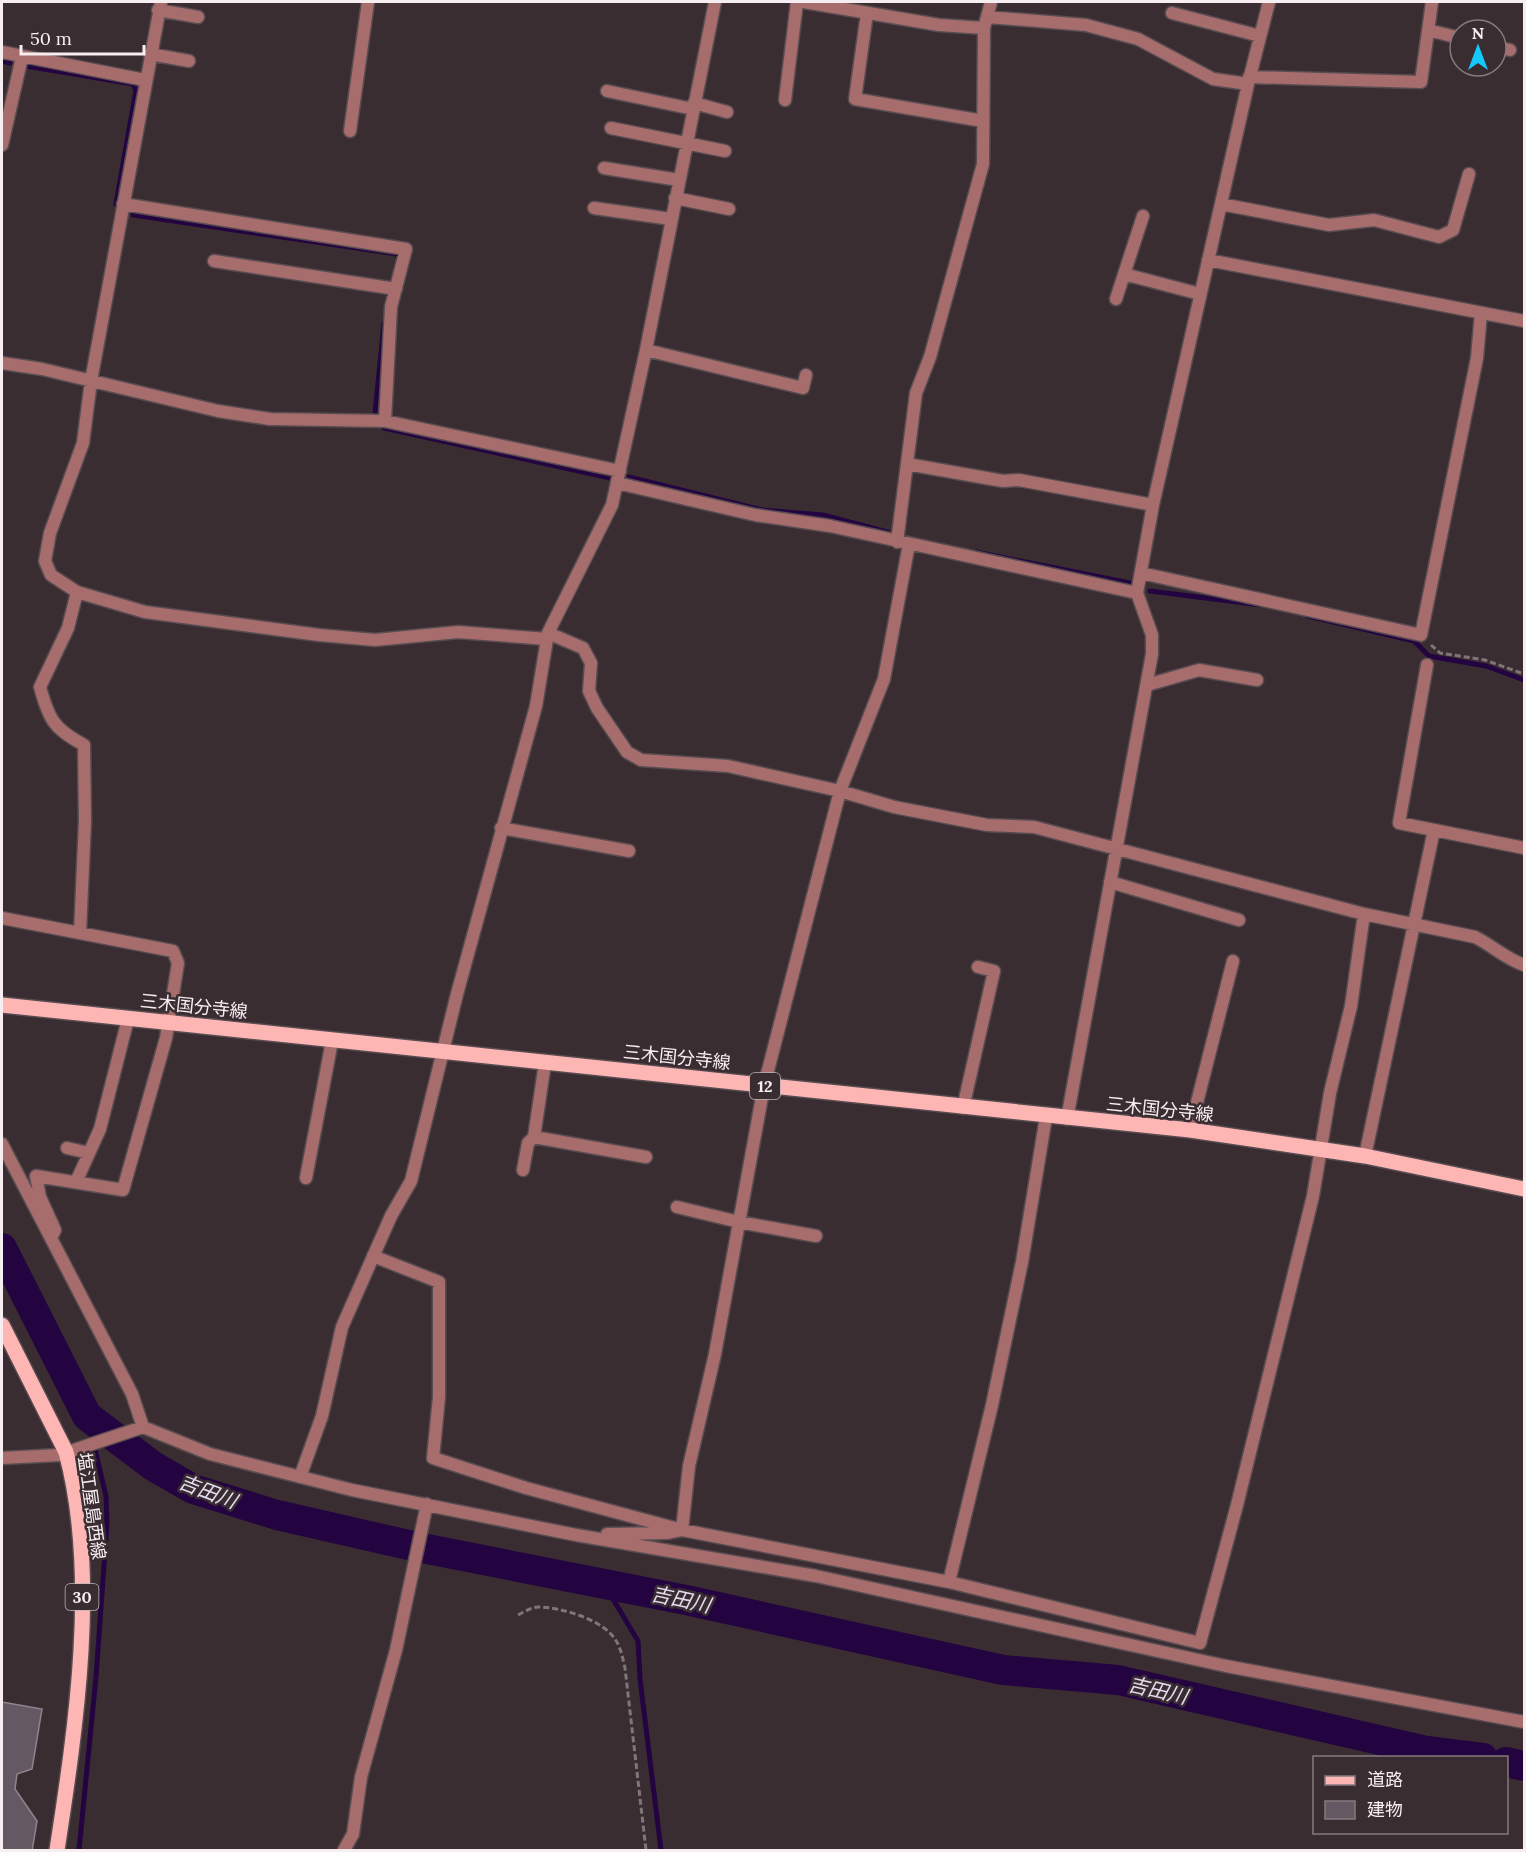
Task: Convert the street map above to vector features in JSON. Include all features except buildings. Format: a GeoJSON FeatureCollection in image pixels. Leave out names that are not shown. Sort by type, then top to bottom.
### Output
{"type":"FeatureCollection","features":[{"type":"Feature","properties":{"kind":"main road","name":"三木国分寺線"},"geometry":{"type":"LineString","coordinates":[[2,1005],[1046,1117],[1190,1130],[1365,1156],[1524,1189]]}},
{"type":"Feature","properties":{"kind":"main road","name":"塩江屋島西線"},"geometry":{"type":"LineString","coordinates":[[2,1325],[72,1450],[71,1471],[82,1553],[82,1610],[76,1702],[57,1851]]}},
{"type":"Feature","properties":{"kind":"street"},"geometry":{"type":"LineString","coordinates":[[350,131],[368,2]]}},
{"type":"Feature","properties":{"kind":"street"},"geometry":{"type":"LineString","coordinates":[[300,1477],[321,1416],[342,1327],[391,1216],[411,1181],[501,828],[536,706],[548,636],[612,505],[646,350],[715,2]]}},
{"type":"Feature","properties":{"kind":"street"},"geometry":{"type":"LineString","coordinates":[[785,100],[797,2]]}},
{"type":"Feature","properties":{"kind":"street"},"geometry":{"type":"LineString","coordinates":[[804,2],[939,25],[985,23],[1086,25],[1138,39],[1213,79],[1421,82],[1432,2]]}},
{"type":"Feature","properties":{"kind":"street"},"geometry":{"type":"LineString","coordinates":[[682,1530],[690,1466],[715,1354],[764,1086],[840,791],[884,679],[916,393],[930,357],[983,164],[985,23],[991,2]]}},
{"type":"Feature","properties":{"kind":"street"},"geometry":{"type":"LineString","coordinates":[[1067,1119],[1152,654],[1152,635],[1137,593],[1153,505],[1200,294],[1269,2]]}},
{"type":"Feature","properties":{"kind":"street"},"geometry":{"type":"LineString","coordinates":[[198,17],[160,6],[91,381],[83,443],[50,533],[45,561],[51,575],[77,592],[145,612],[320,635],[375,640],[458,632],[548,636],[583,648],[591,663],[589,692],[597,708],[627,752],[641,760],[728,766],[840,791],[894,807],[987,825],[1034,827],[1364,914],[1475,937],[1508,960],[1524,965]]}},
{"type":"Feature","properties":{"kind":"street"},"geometry":{"type":"LineString","coordinates":[[867,13],[855,99],[983,121]]}},
{"type":"Feature","properties":{"kind":"street"},"geometry":{"type":"LineString","coordinates":[[1172,13],[1260,36]]}},
{"type":"Feature","properties":{"kind":"street"},"geometry":{"type":"LineString","coordinates":[[1428,30],[1448,35]]}},
{"type":"Feature","properties":{"kind":"street"},"geometry":{"type":"LineString","coordinates":[[2,52],[145,80]]}},
{"type":"Feature","properties":{"kind":"street"},"geometry":{"type":"LineString","coordinates":[[150,54],[189,61]]}},
{"type":"Feature","properties":{"kind":"street"},"geometry":{"type":"LineString","coordinates":[[2,145],[22,57]]}},
{"type":"Feature","properties":{"kind":"street"},"geometry":{"type":"LineString","coordinates":[[607,92],[727,112]]}},
{"type":"Feature","properties":{"kind":"street"},"geometry":{"type":"LineString","coordinates":[[611,128],[725,150]]}},
{"type":"Feature","properties":{"kind":"street"},"geometry":{"type":"LineString","coordinates":[[604,168],[679,180]]}},
{"type":"Feature","properties":{"kind":"street"},"geometry":{"type":"LineString","coordinates":[[1221,204],[1329,225],[1374,220],[1438,237],[1453,230],[1469,174]]}},
{"type":"Feature","properties":{"kind":"street"},"geometry":{"type":"LineString","coordinates":[[675,198],[729,209]]}},
{"type":"Feature","properties":{"kind":"street"},"geometry":{"type":"LineString","coordinates":[[123,204],[406,249],[391,307],[385,421]]}},
{"type":"Feature","properties":{"kind":"street"},"geometry":{"type":"LineString","coordinates":[[594,208],[671,219]]}},
{"type":"Feature","properties":{"kind":"street"},"geometry":{"type":"LineString","coordinates":[[1116,298],[1143,216]]}},
{"type":"Feature","properties":{"kind":"street"},"geometry":{"type":"LineString","coordinates":[[1208,260],[1524,321]]}},
{"type":"Feature","properties":{"kind":"street"},"geometry":{"type":"LineString","coordinates":[[214,261],[396,289]]}},
{"type":"Feature","properties":{"kind":"street"},"geometry":{"type":"LineString","coordinates":[[1124,274],[1200,294]]}},
{"type":"Feature","properties":{"kind":"street"},"geometry":{"type":"LineString","coordinates":[[1141,573],[1421,635],[1477,358],[1480,313]]}},
{"type":"Feature","properties":{"kind":"street"},"geometry":{"type":"LineString","coordinates":[[646,350],[803,388],[806,375]]}},
{"type":"Feature","properties":{"kind":"street"},"geometry":{"type":"LineString","coordinates":[[2,363],[218,411],[270,419],[385,421],[618,477],[754,515],[900,539],[1137,593]]}},
{"type":"Feature","properties":{"kind":"street"},"geometry":{"type":"LineString","coordinates":[[908,464],[1003,481],[1019,480],[1153,505]]}},
{"type":"Feature","properties":{"kind":"street"},"geometry":{"type":"LineString","coordinates":[[77,592],[68,628],[40,687],[46,707],[60,733],[84,745],[85,821],[80,933]]}},
{"type":"Feature","properties":{"kind":"street"},"geometry":{"type":"LineString","coordinates":[[1427,665],[1399,823],[1524,848]]}},
{"type":"Feature","properties":{"kind":"street"},"geometry":{"type":"LineString","coordinates":[[1147,685],[1199,670],[1257,680]]}},
{"type":"Feature","properties":{"kind":"street"},"geometry":{"type":"LineString","coordinates":[[501,828],[629,852]]}},
{"type":"Feature","properties":{"kind":"street"},"geometry":{"type":"LineString","coordinates":[[1365,1156],[1434,830]]}},
{"type":"Feature","properties":{"kind":"street"},"geometry":{"type":"LineString","coordinates":[[1110,882],[1239,920]]}},
{"type":"Feature","properties":{"kind":"street"},"geometry":{"type":"LineString","coordinates":[[373,1256],[439,1282],[438,1396],[433,1458],[526,1488],[682,1530],[949,1582],[1200,1642],[1237,1504],[1313,1196],[1320,1149],[1351,1006],[1364,914]]}},
{"type":"Feature","properties":{"kind":"street"},"geometry":{"type":"LineString","coordinates":[[2,918],[173,951],[178,963],[166,1038],[123,1190],[36,1176],[40,1197],[55,1230],[51,1238]]}},
{"type":"Feature","properties":{"kind":"street"},"geometry":{"type":"LineString","coordinates":[[1190,1130],[1233,961]]}},
{"type":"Feature","properties":{"kind":"street"},"geometry":{"type":"LineString","coordinates":[[963,1108],[994,971],[978,967]]}},
{"type":"Feature","properties":{"kind":"street"},"geometry":{"type":"LineString","coordinates":[[75,1182],[100,1129],[128,1019]]}},
{"type":"Feature","properties":{"kind":"street"},"geometry":{"type":"LineString","coordinates":[[306,1178],[332,1041]]}},
{"type":"Feature","properties":{"kind":"street"},"geometry":{"type":"LineString","coordinates":[[524,1170],[528,1143],[534,1137],[545,1063]]}},
{"type":"Feature","properties":{"kind":"street"},"geometry":{"type":"LineString","coordinates":[[949,1582],[992,1405],[1020,1273],[1046,1117]]}},
{"type":"Feature","properties":{"kind":"street"},"geometry":{"type":"LineString","coordinates":[[534,1137],[646,1157]]}},
{"type":"Feature","properties":{"kind":"street"},"geometry":{"type":"LineString","coordinates":[[2,1144],[132,1394],[138,1428]]}},
{"type":"Feature","properties":{"kind":"street"},"geometry":{"type":"LineString","coordinates":[[67,1148],[89,1153]]}},
{"type":"Feature","properties":{"kind":"street"},"geometry":{"type":"LineString","coordinates":[[677,1207],[738,1222],[816,1236]]}},
{"type":"Feature","properties":{"kind":"street"},"geometry":{"type":"LineString","coordinates":[[2,1458],[72,1450],[138,1428],[210,1454],[300,1477],[427,1504],[576,1535],[816,1576],[1226,1666],[1524,1722]]}},
{"type":"Feature","properties":{"kind":"street"},"geometry":{"type":"LineString","coordinates":[[344,1851],[353,1834],[361,1777],[396,1650],[427,1504]]}},
{"type":"Feature","properties":{"kind":"street"},"geometry":{"type":"LineString","coordinates":[[576,1535],[668,1533],[682,1530]]}},
{"type":"Feature","properties":{"kind":"path"},"geometry":{"type":"LineString","coordinates":[[1421,635],[1440,653],[1485,660],[1524,674]]}},
{"type":"Feature","properties":{"kind":"path"},"geometry":{"type":"LineString","coordinates":[[518,1615],[538,1606],[575,1614],[600,1625],[620,1646],[625,1668],[646,1851]]}},
{"type":"Feature","properties":{"kind":"waterway"},"geometry":{"type":"LineString","coordinates":[[2,61],[10,63]]}},
{"type":"Feature","properties":{"kind":"waterway"},"geometry":{"type":"LineString","coordinates":[[26,66],[133,84],[136,90],[116,204]]}},
{"type":"Feature","properties":{"kind":"waterway"},"geometry":{"type":"LineString","coordinates":[[133,215],[397,254],[399,263]]}},
{"type":"Feature","properties":{"kind":"waterway"},"geometry":{"type":"LineString","coordinates":[[375,413],[384,323]]}},
{"type":"Feature","properties":{"kind":"waterway"},"geometry":{"type":"LineString","coordinates":[[384,428],[610,478]]}},
{"type":"Feature","properties":{"kind":"waterway"},"geometry":{"type":"LineString","coordinates":[[629,477],[762,510],[823,515],[891,533]]}},
{"type":"Feature","properties":{"kind":"waterway"},"geometry":{"type":"LineString","coordinates":[[976,552],[1130,583]]}},
{"type":"Feature","properties":{"kind":"waterway"},"geometry":{"type":"LineString","coordinates":[[1150,591],[1261,605]]}},
{"type":"Feature","properties":{"kind":"waterway"},"geometry":{"type":"LineString","coordinates":[[1308,616],[1414,641],[1429,656],[1486,666],[1524,680]]}},
{"type":"Feature","properties":{"kind":"waterway","name":"吉田川"},"geometry":{"type":"LineString","coordinates":[[2,1248],[87,1416],[153,1466],[193,1489],[277,1515],[422,1548],[686,1600],[1003,1670],[1118,1680],[1427,1751],[1467,1756]]}},
{"type":"Feature","properties":{"kind":"waterway"},"geometry":{"type":"LineString","coordinates":[[79,1850],[96,1677],[107,1523],[106,1496],[87,1416]]}},
{"type":"Feature","properties":{"kind":"waterway"},"geometry":{"type":"LineString","coordinates":[[604,1584],[638,1641],[640,1679],[661,1850]]}},
{"type":"Feature","properties":{"kind":"waterway","name":"吉田川"},"geometry":{"type":"LineString","coordinates":[[1508,1762],[1524,1766]]}}]}
